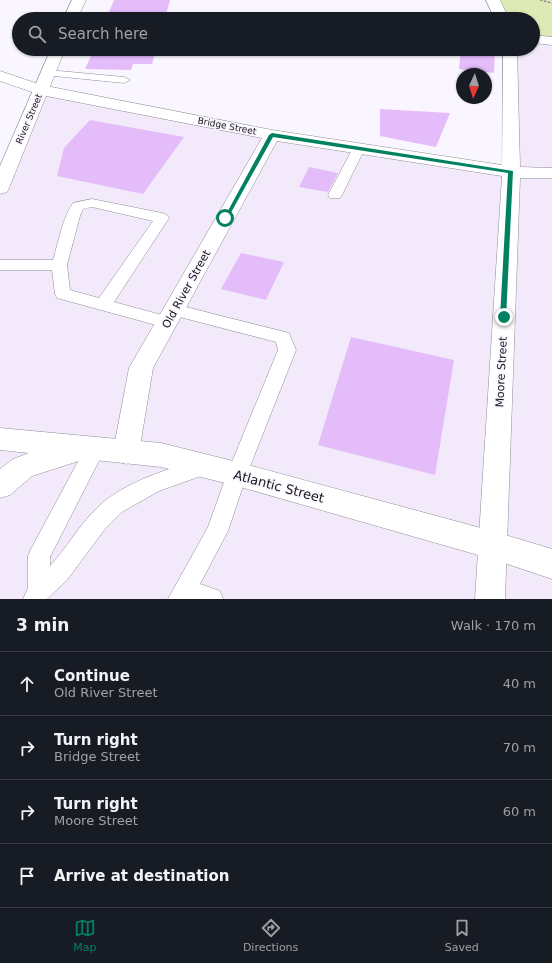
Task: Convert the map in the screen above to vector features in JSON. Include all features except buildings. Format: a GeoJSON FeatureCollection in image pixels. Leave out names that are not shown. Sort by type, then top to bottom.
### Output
{"type":"FeatureCollection","features":[{"type":"Feature","properties":{"kind":"street"},"geometry":{"type":"LineString","coordinates":[[73,12],[79,0]]}},
{"type":"Feature","properties":{"kind":"street"},"geometry":{"type":"LineString","coordinates":[[493,0],[499,12]]}},
{"type":"Feature","properties":{"kind":"street"},"geometry":{"type":"LineString","coordinates":[[540,40],[552,41]]}},
{"type":"Feature","properties":{"kind":"street","name":"River Street"},"geometry":{"type":"LineString","coordinates":[[1,184],[55,56]]}},
{"type":"Feature","properties":{"kind":"street","name":"Moore Street"},"geometry":{"type":"LineString","coordinates":[[490,599],[511,172],[510,56]]}},
{"type":"Feature","properties":{"kind":"street","name":"Bridge Street"},"geometry":{"type":"LineString","coordinates":[[0,76],[41,90],[272,135],[511,172],[552,173]]}},
{"type":"Feature","properties":{"kind":"street","name":"Old River Street"},"geometry":{"type":"LineString","coordinates":[[126,452],[141,368],[272,135]]}},
{"type":"Feature","properties":{"kind":"street","name":"Atlantic Street"},"geometry":{"type":"LineString","coordinates":[[0,439],[93,447],[161,455],[237,474],[492,545],[552,564]]}},
{"type":"Feature","properties":{"kind":"street"},"geometry":{"type":"LineString","coordinates":[[0,486],[23,467],[93,447]]}},
{"type":"Feature","properties":{"kind":"lane"},"geometry":{"type":"LineString","coordinates":[[48,73],[124,80]]}},
{"type":"Feature","properties":{"kind":"lane"},"geometry":{"type":"LineString","coordinates":[[335,195],[359,148]]}},
{"type":"Feature","properties":{"kind":"lane"},"geometry":{"type":"LineString","coordinates":[[104,305],[162,218],[92,203],[78,206],[73,216],[59,265],[63,294],[104,305],[283,337],[287,350],[237,474],[217,531],[181,595],[212,599]]}},
{"type":"Feature","properties":{"kind":"lane"},"geometry":{"type":"LineString","coordinates":[[0,265],[59,265]]}},
{"type":"Feature","properties":{"kind":"lane"},"geometry":{"type":"LineString","coordinates":[[36,595],[39,556],[93,447]]}},
{"type":"Feature","properties":{"kind":"lane"},"geometry":{"type":"LineString","coordinates":[[36,595],[59,572],[105,514],[124,499],[144,488],[205,466]]}},
{"type":"Feature","properties":{"kind":"path"},"geometry":{"type":"LineString","coordinates":[[540,0],[552,3]]}},
{"type":"Feature","properties":{"kind":"shaded area"},"geometry":{"type":"Polygon","coordinates":[[[540,40],[552,41],[552,599],[0,599],[0,188],[41,90],[511,172],[510,56],[540,56],[540,40]]]}},
{"type":"Feature","properties":{"kind":"green space"},"geometry":{"type":"Polygon","coordinates":[[[493,0],[552,0],[552,41],[540,40],[540,12],[499,12],[493,0]]]}},
{"type":"Feature","properties":{"kind":"route"},"geometry":{"type":"LineString","coordinates":[[225,218],[272,135],[511,172],[504,317]]}}]}
